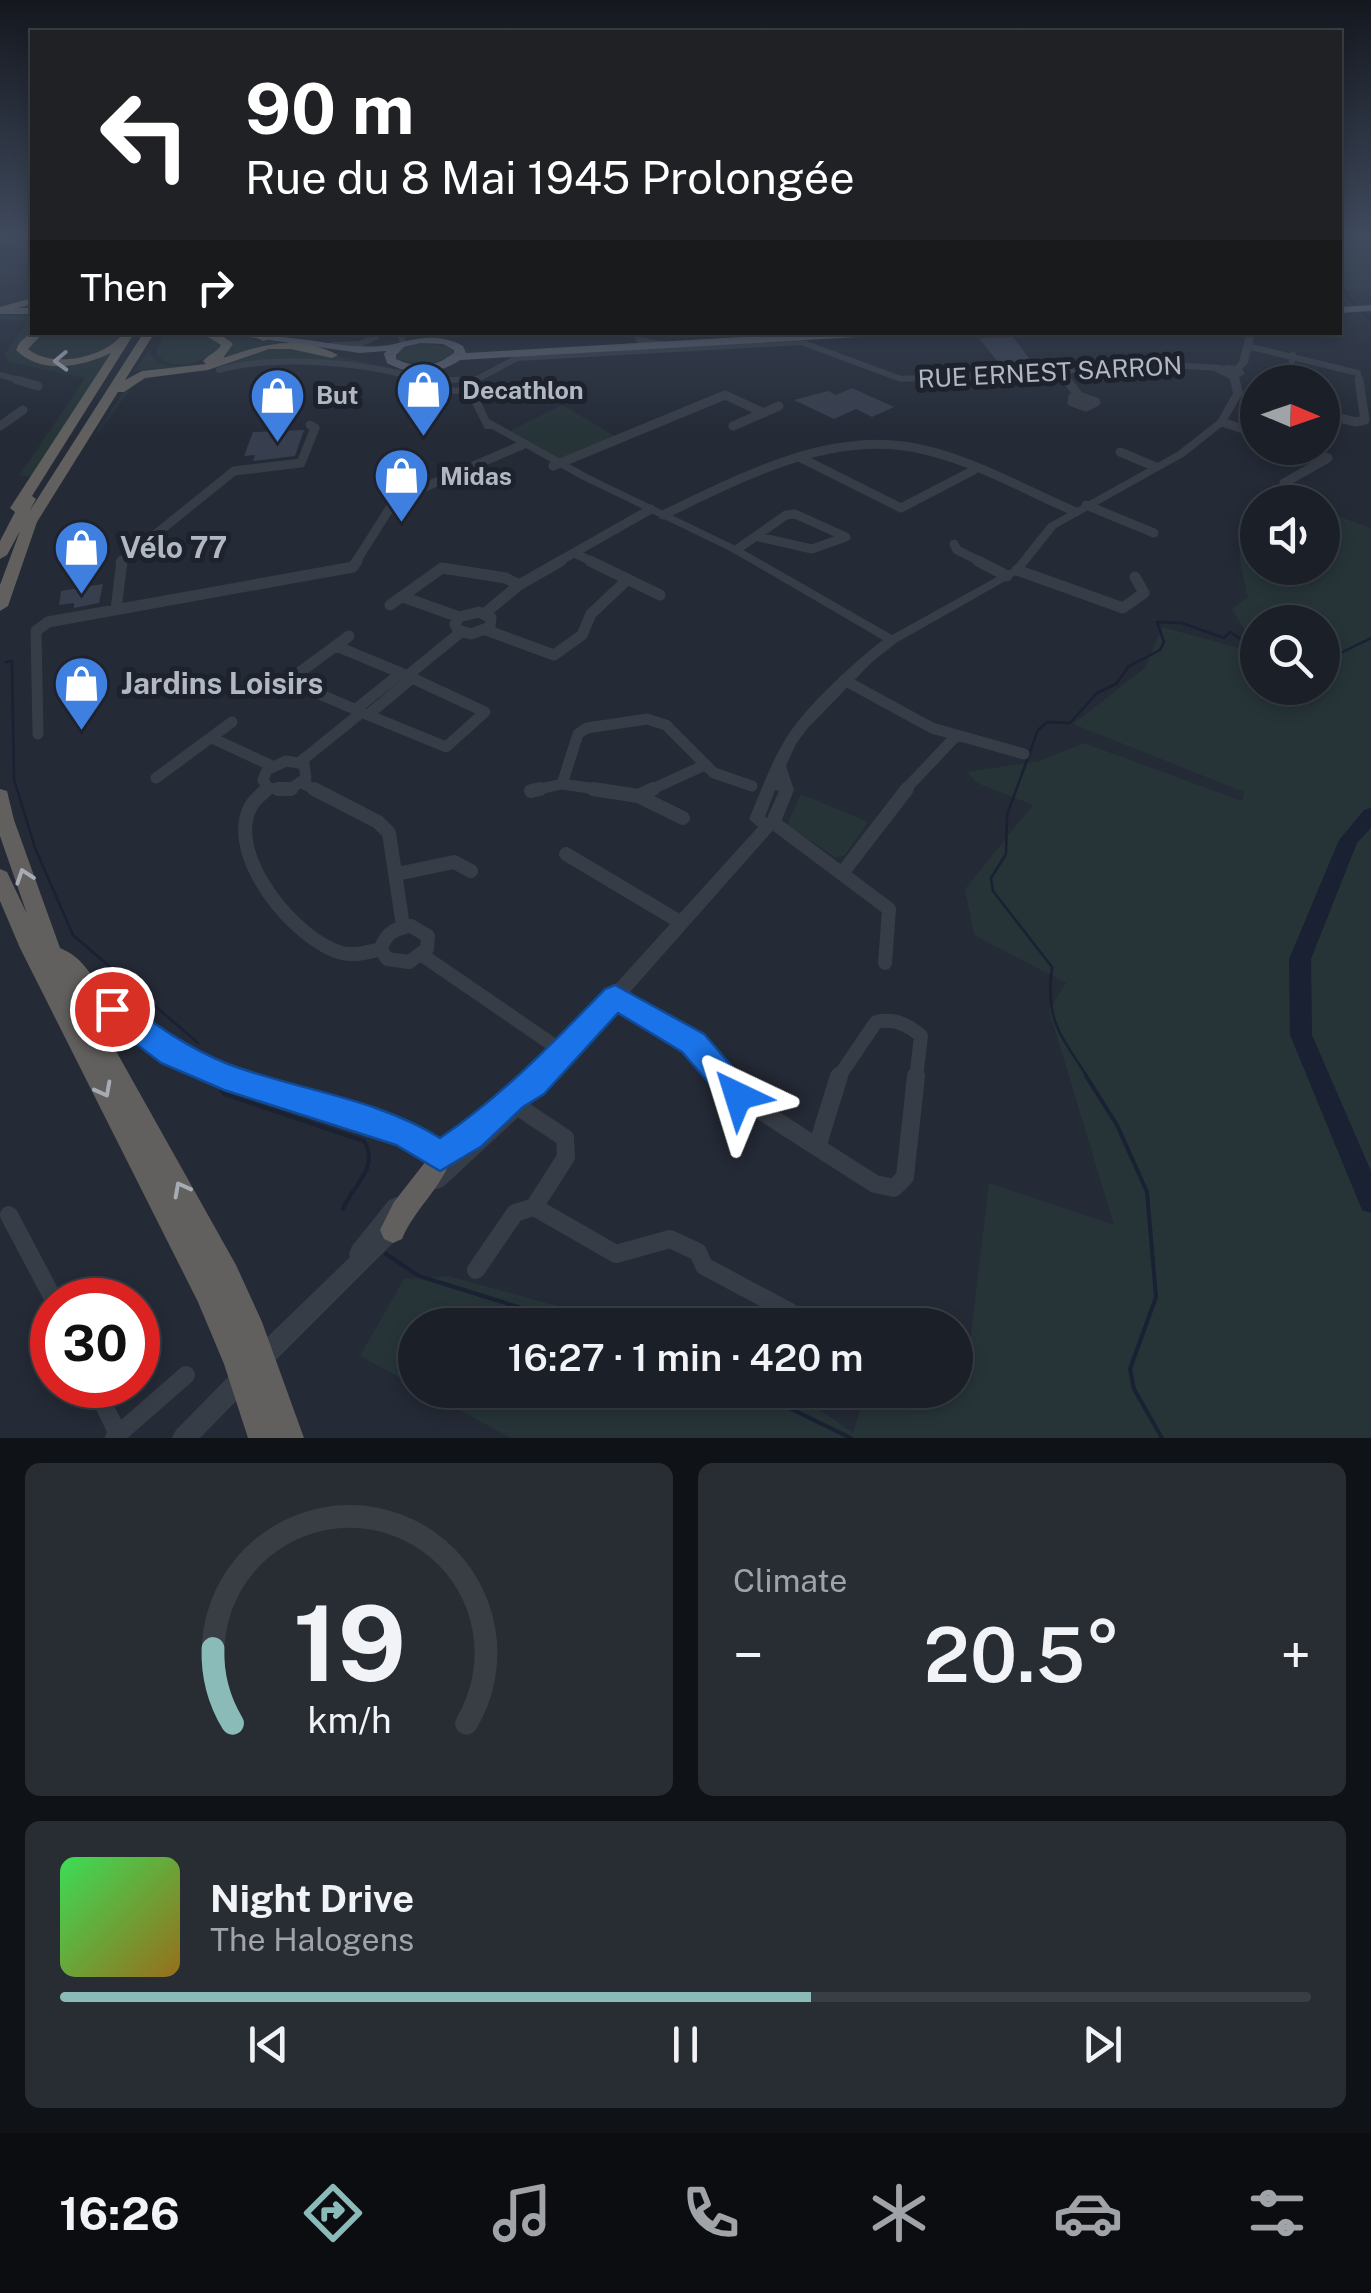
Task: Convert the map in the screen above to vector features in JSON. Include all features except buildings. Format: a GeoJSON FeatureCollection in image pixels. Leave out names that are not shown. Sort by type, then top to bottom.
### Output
{"type":"FeatureCollection","features":[{"type":"Feature","properties":{"kind":"highway"},"geometry":{"type":"LineString","coordinates":[[34,335],[22,350],[27,357],[46,362],[98,355],[128,336]]}},
{"type":"Feature","properties":{"kind":"highway"},"geometry":{"type":"LineString","coordinates":[[0,555],[29,500],[138,335]]}},
{"type":"Feature","properties":{"kind":"highway"},"geometry":{"type":"LineString","coordinates":[[73,453],[83,445],[155,335]]}},
{"type":"Feature","properties":{"kind":"highway"},"geometry":{"type":"LineString","coordinates":[[0,606],[30,522],[155,335]]}},
{"type":"Feature","properties":{"kind":"highway"},"geometry":{"type":"LineString","coordinates":[[156,335],[153,357],[167,364],[209,361],[226,350],[228,344],[222,338],[210,335]]}},
{"type":"Feature","properties":{"kind":"highway"},"geometry":{"type":"LineString","coordinates":[[256,335],[264,338]]}},
{"type":"Feature","properties":{"kind":"highway"},"geometry":{"type":"LineString","coordinates":[[0,538],[128,336]]}},
{"type":"Feature","properties":{"kind":"highway"},"geometry":{"type":"LineString","coordinates":[[120,389],[154,372],[208,367],[268,346],[331,350]]}},
{"type":"Feature","properties":{"kind":"highway"},"geometry":{"type":"LineString","coordinates":[[0,796],[4,820],[51,954],[214,1276],[227,1332],[263,1438]]}},
{"type":"Feature","properties":{"kind":"highway"},"geometry":{"type":"LineString","coordinates":[[0,877],[66,1016],[214,1276],[248,1322],[289,1438]]}},
{"type":"Feature","properties":{"kind":"highway"},"geometry":{"type":"LineString","coordinates":[[51,954],[70,962],[92,992],[172,1054],[224,1076],[406,1134],[440,1156],[437,1170],[398,1212],[392,1230]]}},
{"type":"Feature","properties":{"kind":"main road"},"geometry":{"type":"LineString","coordinates":[[0,311],[30,313]]}},
{"type":"Feature","properties":{"kind":"main road"},"geometry":{"type":"LineString","coordinates":[[241,335],[331,350],[410,369],[434,368],[456,355],[836,335]]}},
{"type":"Feature","properties":{"kind":"main road"},"geometry":{"type":"LineString","coordinates":[[331,350],[368,351],[400,341],[433,339],[456,355]]}},
{"type":"Feature","properties":{"kind":"main road"},"geometry":{"type":"LineString","coordinates":[[393,363],[390,354],[400,341]]}},
{"type":"Feature","properties":{"kind":"street"},"geometry":{"type":"LineString","coordinates":[[331,350],[360,344],[374,339],[374,335]]}},
{"type":"Feature","properties":{"kind":"street"},"geometry":{"type":"LineString","coordinates":[[620,346],[632,335]]}},
{"type":"Feature","properties":{"kind":"street"},"geometry":{"type":"LineString","coordinates":[[636,335],[640,340],[661,344]]}},
{"type":"Feature","properties":{"kind":"street"},"geometry":{"type":"LineString","coordinates":[[184,1438],[392,1230],[446,1168],[517,1106],[756,842],[767,822],[766,787],[790,744],[844,680],[892,640],[1012,573],[1052,526],[1156,467],[1222,422],[1238,393],[1235,372],[1243,362],[1248,340],[1325,365]]}},
{"type":"Feature","properties":{"kind":"street","name":"RUE ERNEST SARRON"},"geometry":{"type":"LineString","coordinates":[[467,386],[517,358],[807,342],[902,379],[1198,366],[1221,370]]}},
{"type":"Feature","properties":{"kind":"street"},"geometry":{"type":"LineString","coordinates":[[456,355],[453,371],[467,386],[494,433],[736,550],[892,640]]}},
{"type":"Feature","properties":{"kind":"street"},"geometry":{"type":"LineString","coordinates":[[1291,365],[1292,357]]}},
{"type":"Feature","properties":{"kind":"street"},"geometry":{"type":"LineString","coordinates":[[219,370],[233,366],[327,364],[400,373],[428,384],[467,386]]}},
{"type":"Feature","properties":{"kind":"street"},"geometry":{"type":"LineString","coordinates":[[434,368],[448,372],[446,383]]}},
{"type":"Feature","properties":{"kind":"street"},"geometry":{"type":"LineString","coordinates":[[1340,369],[1358,373],[1364,420],[1340,418]]}},
{"type":"Feature","properties":{"kind":"street"},"geometry":{"type":"LineString","coordinates":[[1221,370],[1235,372]]}},
{"type":"Feature","properties":{"kind":"street"},"geometry":{"type":"LineString","coordinates":[[1060,371],[1079,396]]}},
{"type":"Feature","properties":{"kind":"street"},"geometry":{"type":"LineString","coordinates":[[0,375],[38,386]]}},
{"type":"Feature","properties":{"kind":"street"},"geometry":{"type":"LineString","coordinates":[[556,465],[725,396],[764,412]]}},
{"type":"Feature","properties":{"kind":"street"},"geometry":{"type":"LineString","coordinates":[[733,426],[779,406]]}},
{"type":"Feature","properties":{"kind":"street"},"geometry":{"type":"LineString","coordinates":[[0,426],[24,410]]}},
{"type":"Feature","properties":{"kind":"street"},"geometry":{"type":"LineString","coordinates":[[1222,422],[1240,428]]}},
{"type":"Feature","properties":{"kind":"street"},"geometry":{"type":"LineString","coordinates":[[116,609],[120,564],[125,556],[234,471],[301,463],[315,428],[310,424]]}},
{"type":"Feature","properties":{"kind":"street"},"geometry":{"type":"LineString","coordinates":[[38,734],[36,631],[48,622],[353,567],[395,500],[520,446]]}},
{"type":"Feature","properties":{"kind":"street"},"geometry":{"type":"LineString","coordinates":[[403,597],[459,618],[484,614],[519,585],[654,510],[820,450],[897,447],[940,455],[1154,533]]}},
{"type":"Feature","properties":{"kind":"street"},"geometry":{"type":"LineString","coordinates":[[1120,452],[1156,467]]}},
{"type":"Feature","properties":{"kind":"street"},"geometry":{"type":"LineString","coordinates":[[800,458],[901,508],[974,470]]}},
{"type":"Feature","properties":{"kind":"street"},"geometry":{"type":"LineString","coordinates":[[1284,483],[1316,465]]}},
{"type":"Feature","properties":{"kind":"street"},"geometry":{"type":"LineString","coordinates":[[736,550],[791,512],[803,512],[846,537],[825,549],[800,552],[758,538]]}},
{"type":"Feature","properties":{"kind":"street"},"geometry":{"type":"LineString","coordinates":[[954,544],[957,550],[1012,573],[1123,608],[1144,593],[1144,586],[1135,577]]}},
{"type":"Feature","properties":{"kind":"street"},"geometry":{"type":"LineString","coordinates":[[574,553],[660,595]]}},
{"type":"Feature","properties":{"kind":"street"},"geometry":{"type":"LineString","coordinates":[[390,605],[442,568],[506,578],[519,585]]}},
{"type":"Feature","properties":{"kind":"street"},"geometry":{"type":"LineString","coordinates":[[300,762],[308,773],[302,782],[281,791],[268,788],[262,780],[272,766],[300,762],[461,632],[486,630],[554,656],[582,635],[591,614],[628,579]]}},
{"type":"Feature","properties":{"kind":"street"},"geometry":{"type":"LineString","coordinates":[[484,614],[492,621],[486,630]]}},
{"type":"Feature","properties":{"kind":"street"},"geometry":{"type":"LineString","coordinates":[[459,618],[455,624],[461,632]]}},
{"type":"Feature","properties":{"kind":"street"},"geometry":{"type":"LineString","coordinates":[[273,692],[350,636]]}},
{"type":"Feature","properties":{"kind":"street"},"geometry":{"type":"LineString","coordinates":[[289,680],[446,747],[485,712],[336,646]]}},
{"type":"Feature","properties":{"kind":"street"},"geometry":{"type":"LineString","coordinates":[[844,680],[932,728],[1024,754]]}},
{"type":"Feature","properties":{"kind":"street"},"geometry":{"type":"LineString","coordinates":[[562,784],[578,734],[587,728],[647,719],[666,725],[714,773],[766,787]]}},
{"type":"Feature","properties":{"kind":"street"},"geometry":{"type":"LineString","coordinates":[[156,778],[232,722]]}},
{"type":"Feature","properties":{"kind":"street"},"geometry":{"type":"LineString","coordinates":[[843,872],[886,811],[956,736]]}},
{"type":"Feature","properties":{"kind":"street"},"geometry":{"type":"LineString","coordinates":[[212,738],[272,766]]}},
{"type":"Feature","properties":{"kind":"street"},"geometry":{"type":"LineString","coordinates":[[638,796],[705,765]]}},
{"type":"Feature","properties":{"kind":"street"},"geometry":{"type":"LineString","coordinates":[[302,782],[378,822],[389,833],[403,926]]}},
{"type":"Feature","properties":{"kind":"street"},"geometry":{"type":"LineString","coordinates":[[531,791],[562,784],[638,796],[682,818]]}},
{"type":"Feature","properties":{"kind":"street"},"geometry":{"type":"LineString","coordinates":[[268,788],[249,803],[244,815],[253,865],[266,891],[294,920],[330,948],[345,954],[381,949]]}},
{"type":"Feature","properties":{"kind":"street"},"geometry":{"type":"LineString","coordinates":[[767,822],[843,872],[888,909],[885,964]]}},
{"type":"Feature","properties":{"kind":"street"},"geometry":{"type":"LineString","coordinates":[[566,854],[680,922]]}},
{"type":"Feature","properties":{"kind":"street"},"geometry":{"type":"LineString","coordinates":[[396,874],[454,862],[472,871]]}},
{"type":"Feature","properties":{"kind":"street"},"geometry":{"type":"LineString","coordinates":[[403,926],[418,927],[428,936],[422,954],[408,962],[393,962],[381,949],[389,932],[403,926]]}},
{"type":"Feature","properties":{"kind":"street"},"geometry":{"type":"LineString","coordinates":[[422,954],[564,1053]]}},
{"type":"Feature","properties":{"kind":"street"},"geometry":{"type":"LineString","coordinates":[[615,997],[693,1043],[738,1096],[875,1184],[894,1188],[904,1177],[921,1036],[912,1027],[885,1019],[876,1022],[840,1070],[818,1147]]}},
{"type":"Feature","properties":{"kind":"street"},"geometry":{"type":"LineString","coordinates":[[333,1286],[440,1156],[470,1136],[512,1097],[533,1085]]}},
{"type":"Feature","properties":{"kind":"street"},"geometry":{"type":"LineString","coordinates":[[476,1270],[515,1213],[534,1207],[568,1154],[570,1142],[565,1132],[517,1106]]}},
{"type":"Feature","properties":{"kind":"street"},"geometry":{"type":"LineString","coordinates":[[534,1207],[616,1254],[670,1239],[698,1252],[704,1266],[783,1308]]}},
{"type":"Feature","properties":{"kind":"street"},"geometry":{"type":"LineString","coordinates":[[9,1215],[42,1278]]}},
{"type":"Feature","properties":{"kind":"street"},"geometry":{"type":"LineString","coordinates":[[104,1408],[116,1436],[186,1375]]}},
{"type":"Feature","properties":{"kind":"shaded area"},"geometry":{"type":"Polygon","coordinates":[[[30,316],[30,334],[19,348],[28,360],[65,363],[113,351],[32,476],[19,476],[85,378],[9,362],[5,354],[27,321],[0,319],[30,316]]]}},
{"type":"Feature","properties":{"kind":"shaded area"},"geometry":{"type":"Polygon","coordinates":[[[40,335],[124,335],[105,350],[80,358],[27,354],[27,343],[40,335]]]}},
{"type":"Feature","properties":{"kind":"shaded area"},"geometry":{"type":"Polygon","coordinates":[[[163,335],[206,335],[225,344],[200,360],[182,365],[164,361],[156,354],[163,335]]]}},
{"type":"Feature","properties":{"kind":"shaded area"},"geometry":{"type":"Polygon","coordinates":[[[221,335],[290,343],[265,345],[213,364],[134,371],[149,351],[157,363],[166,365],[187,366],[218,359],[231,345],[221,335]]]}},
{"type":"Feature","properties":{"kind":"shaded area"},"geometry":{"type":"Polygon","coordinates":[[[424,342],[452,348],[453,355],[426,366],[397,359],[400,350],[424,342]]]}},
{"type":"Feature","properties":{"kind":"shaded area"},"geometry":{"type":"Polygon","coordinates":[[[293,347],[447,376],[430,382],[413,375],[303,361],[208,368],[260,349],[293,347]]]}},
{"type":"Feature","properties":{"kind":"shaded area"},"geometry":{"type":"Polygon","coordinates":[[[187,372],[134,384],[85,450],[129,384],[138,379],[187,372]]]}},
{"type":"Feature","properties":{"kind":"shaded area"},"geometry":{"type":"Polygon","coordinates":[[[562,405],[618,438],[562,461],[508,432],[562,405]]]}},
{"type":"Feature","properties":{"kind":"shaded area"},"geometry":{"type":"Polygon","coordinates":[[[1340,517],[1371,528],[1371,1438],[511,1438],[455,1408],[818,1408],[853,1433],[861,1408],[973,1408],[973,1317],[989,1183],[1114,1225],[1049,1010],[1066,983],[974,935],[965,889],[1033,805],[977,783],[967,772],[1040,761],[1084,743],[1242,801],[1244,792],[1073,724],[1145,668],[1162,627],[1240,648],[1240,705],[1340,705],[1340,605],[1240,605],[1240,623],[1232,609],[1248,597],[1245,585],[1340,585],[1340,517]]]}},
{"type":"Feature","properties":{"kind":"shaded area"},"geometry":{"type":"Polygon","coordinates":[[[801,794],[868,822],[844,856],[835,857],[787,825],[801,794]]]}},
{"type":"Feature","properties":{"kind":"shaded area"},"geometry":{"type":"Polygon","coordinates":[[[449,1276],[565,1308],[398,1308],[398,1377],[360,1356],[404,1279],[449,1276]]]}},
{"type":"Feature","properties":{"kind":"waterway"},"geometry":{"type":"LineString","coordinates":[[1362,312],[1371,320]]}},
{"type":"Feature","properties":{"kind":"waterway"},"geometry":{"type":"LineString","coordinates":[[1088,1078],[1062,1038],[1053,1014],[1052,967],[993,891],[991,878],[1006,854],[1007,815],[1038,730],[1047,722],[1070,723],[1097,693],[1116,684],[1129,666],[1160,650],[1164,642],[1157,622],[1182,623],[1224,638],[1230,632],[1240,638]]}},
{"type":"Feature","properties":{"kind":"waterway"},"geometry":{"type":"LineString","coordinates":[[1340,653],[1371,638]]}},
{"type":"Feature","properties":{"kind":"waterway"},"geometry":{"type":"LineString","coordinates":[[6,662],[12,661],[14,779],[35,848],[73,935],[198,1043]]}},
{"type":"Feature","properties":{"kind":"waterway"},"geometry":{"type":"LineString","coordinates":[[1371,815],[1349,840],[1300,959],[1301,1035],[1371,1201]]}},
{"type":"Feature","properties":{"kind":"waterway"},"geometry":{"type":"LineString","coordinates":[[1086,1076],[1117,1125],[1147,1192],[1156,1297],[1130,1369],[1134,1389],[1162,1438]]}},
{"type":"Feature","properties":{"kind":"waterway"},"geometry":{"type":"LineString","coordinates":[[220,1088],[224,1094],[364,1141],[367,1168],[343,1209]]}},
{"type":"Feature","properties":{"kind":"waterway"},"geometry":{"type":"LineString","coordinates":[[386,1254],[419,1276],[522,1308]]}},
{"type":"Feature","properties":{"kind":"waterway"},"geometry":{"type":"LineString","coordinates":[[789,1408],[851,1438]]}},
{"type":"Feature","properties":{"kind":"place","name":"Decathlon"},"geometry":{"type":"Point","coordinates":[423,439]}},
{"type":"Feature","properties":{"kind":"place","name":"But"},"geometry":{"type":"Point","coordinates":[277,444]}},
{"type":"Feature","properties":{"kind":"place","name":"Midas"},"geometry":{"type":"Point","coordinates":[401,525]}},
{"type":"Feature","properties":{"kind":"place","name":"Vélo 77"},"geometry":{"type":"Point","coordinates":[81,596]}},
{"type":"Feature","properties":{"kind":"place","name":"Jardins Loisirs"},"geometry":{"type":"Point","coordinates":[82,732]}},
{"type":"Feature","properties":{"kind":"route"},"geometry":{"type":"LineString","coordinates":[[112,1009],[172,1054],[224,1076],[406,1134],[440,1156],[470,1136],[512,1097],[533,1085],[615,997],[693,1043],[738,1096]]}}]}
